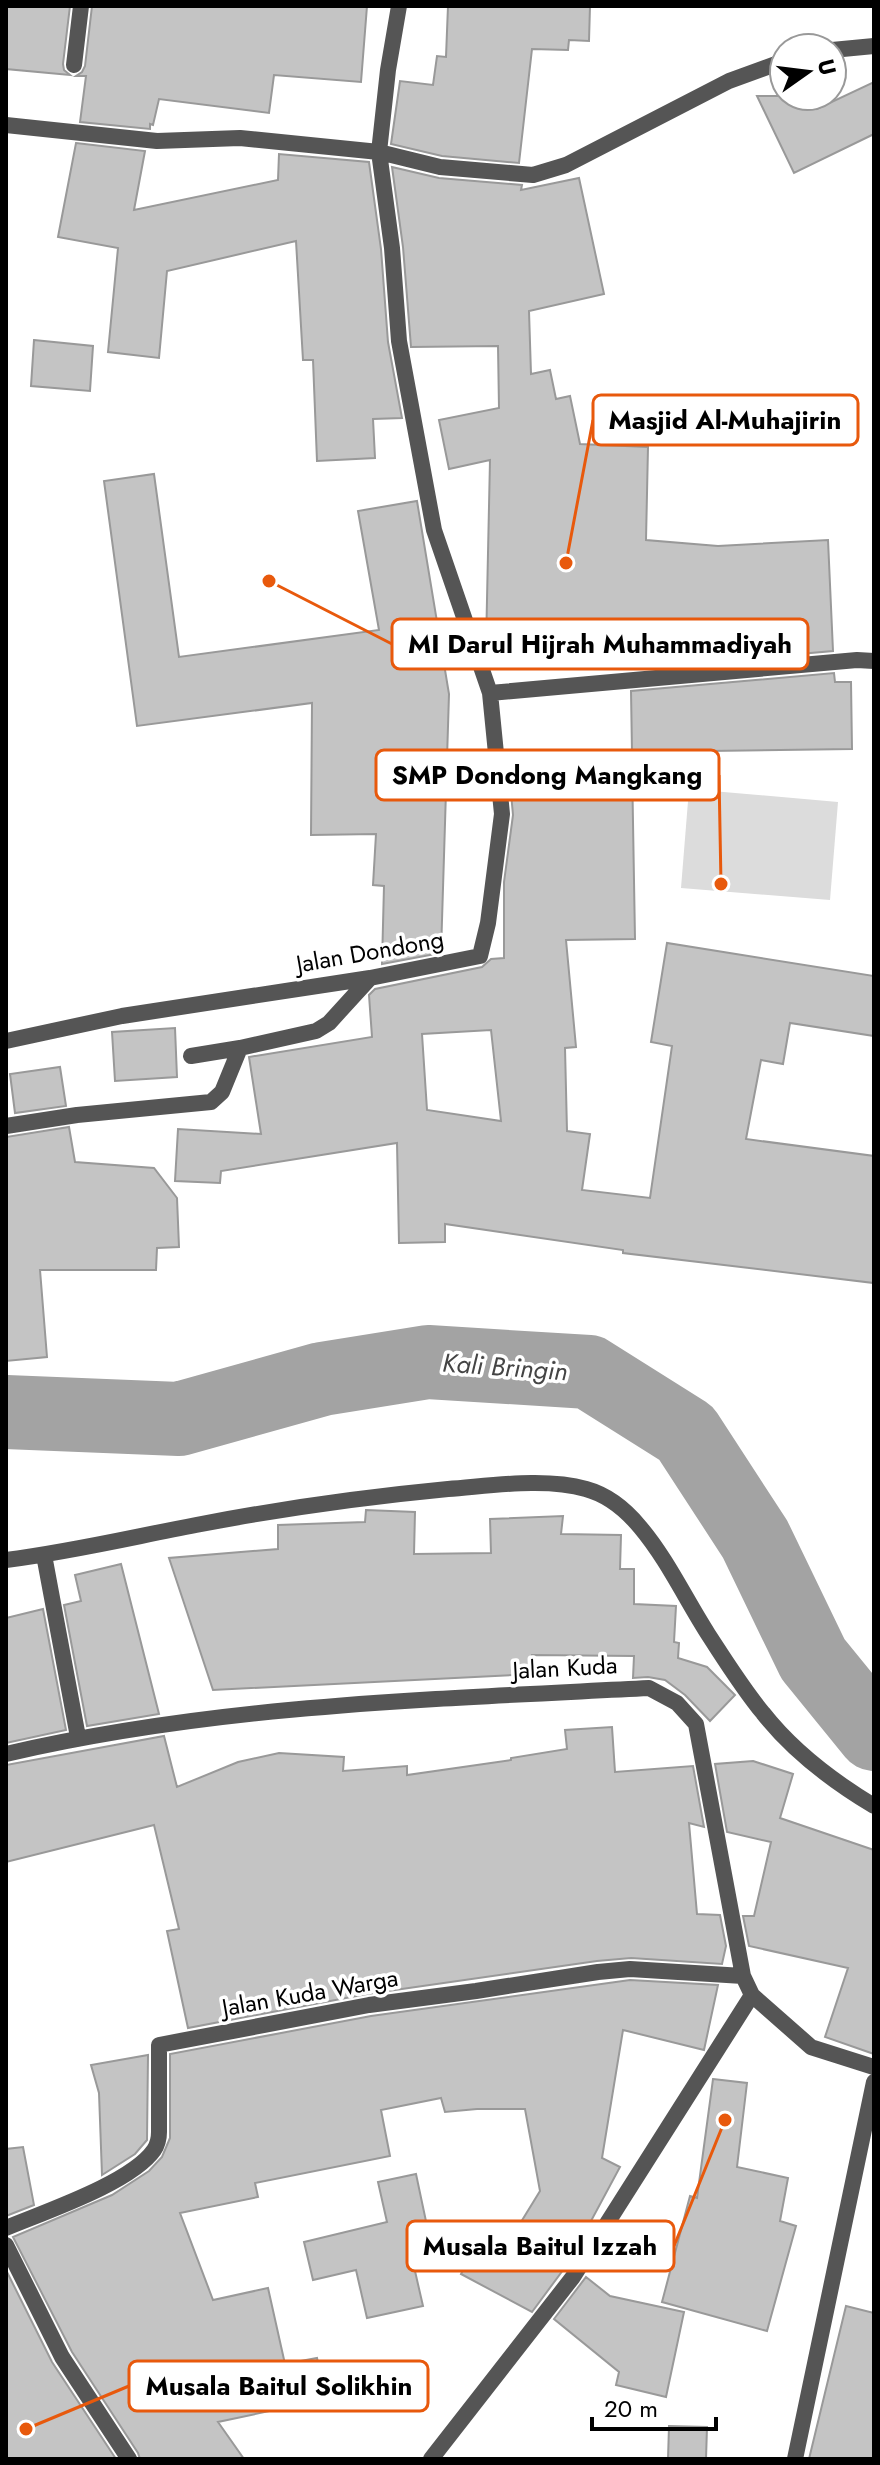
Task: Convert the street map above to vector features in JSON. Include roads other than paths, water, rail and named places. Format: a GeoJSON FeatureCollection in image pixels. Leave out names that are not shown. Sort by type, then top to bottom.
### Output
{"type":"FeatureCollection","features":[{"type":"Feature","properties":{"kind":"street"},"geometry":{"type":"LineString","coordinates":[[74,65],[81,6]]}},
{"type":"Feature","properties":{"kind":"street"},"geometry":{"type":"LineString","coordinates":[[399,6],[379,152],[392,248],[399,341],[434,530],[490,693],[841,661],[874,661]]}},
{"type":"Feature","properties":{"kind":"street"},"geometry":{"type":"LineString","coordinates":[[848,48],[874,46]]}},
{"type":"Feature","properties":{"kind":"street"},"geometry":{"type":"LineString","coordinates":[[6,125],[157,141],[240,138],[379,152],[440,167],[533,175],[566,165],[729,81],[768,67]]}},
{"type":"Feature","properties":{"kind":"street","name":"Jalan Dondong"},"geometry":{"type":"LineString","coordinates":[[6,1041],[122,1016],[370,978],[480,956],[488,923],[502,814],[490,693]]}},
{"type":"Feature","properties":{"kind":"street"},"geometry":{"type":"LineString","coordinates":[[191,1056],[316,1031],[329,1023],[370,978]]}},
{"type":"Feature","properties":{"kind":"street"},"geometry":{"type":"LineString","coordinates":[[6,1126],[77,1115],[211,1102],[222,1092],[240,1048]]}},
{"type":"Feature","properties":{"kind":"street"},"geometry":{"type":"LineString","coordinates":[[6,1560],[199,1524],[394,1494],[505,1484],[555,1484],[585,1488],[605,1496],[638,1524],[763,1714],[811,1761],[874,1806]]}},
{"type":"Feature","properties":{"kind":"street"},"geometry":{"type":"LineString","coordinates":[[44,1555],[78,1737]]}},
{"type":"Feature","properties":{"kind":"street","name":"Jalan Kuda"},"geometry":{"type":"LineString","coordinates":[[6,1754],[121,1730],[351,1704],[649,1688],[677,1703],[696,1724],[743,1976],[752,1995],[811,2047],[874,2067]]}},
{"type":"Feature","properties":{"kind":"street","name":"Jalan Kuda Warga"},"geometry":{"type":"LineString","coordinates":[[6,2228],[100,2187],[139,2166],[153,2151],[159,2142],[159,2045],[369,2005],[598,1972],[630,1969],[743,1976]]}},
{"type":"Feature","properties":{"kind":"street"},"geometry":{"type":"LineString","coordinates":[[431,2459],[573,2277],[752,1995]]}},
{"type":"Feature","properties":{"kind":"street"},"geometry":{"type":"LineString","coordinates":[[795,2459],[874,2082]]}},
{"type":"Feature","properties":{"kind":"street"},"geometry":{"type":"LineString","coordinates":[[6,2245],[62,2357],[129,2459]]}},
{"type":"Feature","properties":{"kind":"waterway","name":"Kali Bringin"},"geometry":{"type":"LineString","coordinates":[[6,1412],[179,1419],[322,1379],[428,1362],[589,1372],[686,1433],[755,1539],[813,1659],[874,1734]]}},
{"type":"Feature","properties":{"kind":"place","name":"Masjid Al-Muhajirin"},"geometry":{"type":"Point","coordinates":[566,563]}},
{"type":"Feature","properties":{"kind":"place","name":"MI Darul Hijrah Muhammadiyah"},"geometry":{"type":"Point","coordinates":[269,581]}},
{"type":"Feature","properties":{"kind":"place","name":"SMP Dondong Mangkang"},"geometry":{"type":"Point","coordinates":[721,884]}},
{"type":"Feature","properties":{"kind":"place","name":"Musala Baitul Izzah"},"geometry":{"type":"Point","coordinates":[725,2120]}},
{"type":"Feature","properties":{"kind":"place","name":"Musala Baitul Solikhin"},"geometry":{"type":"Point","coordinates":[26,2429]}}]}
